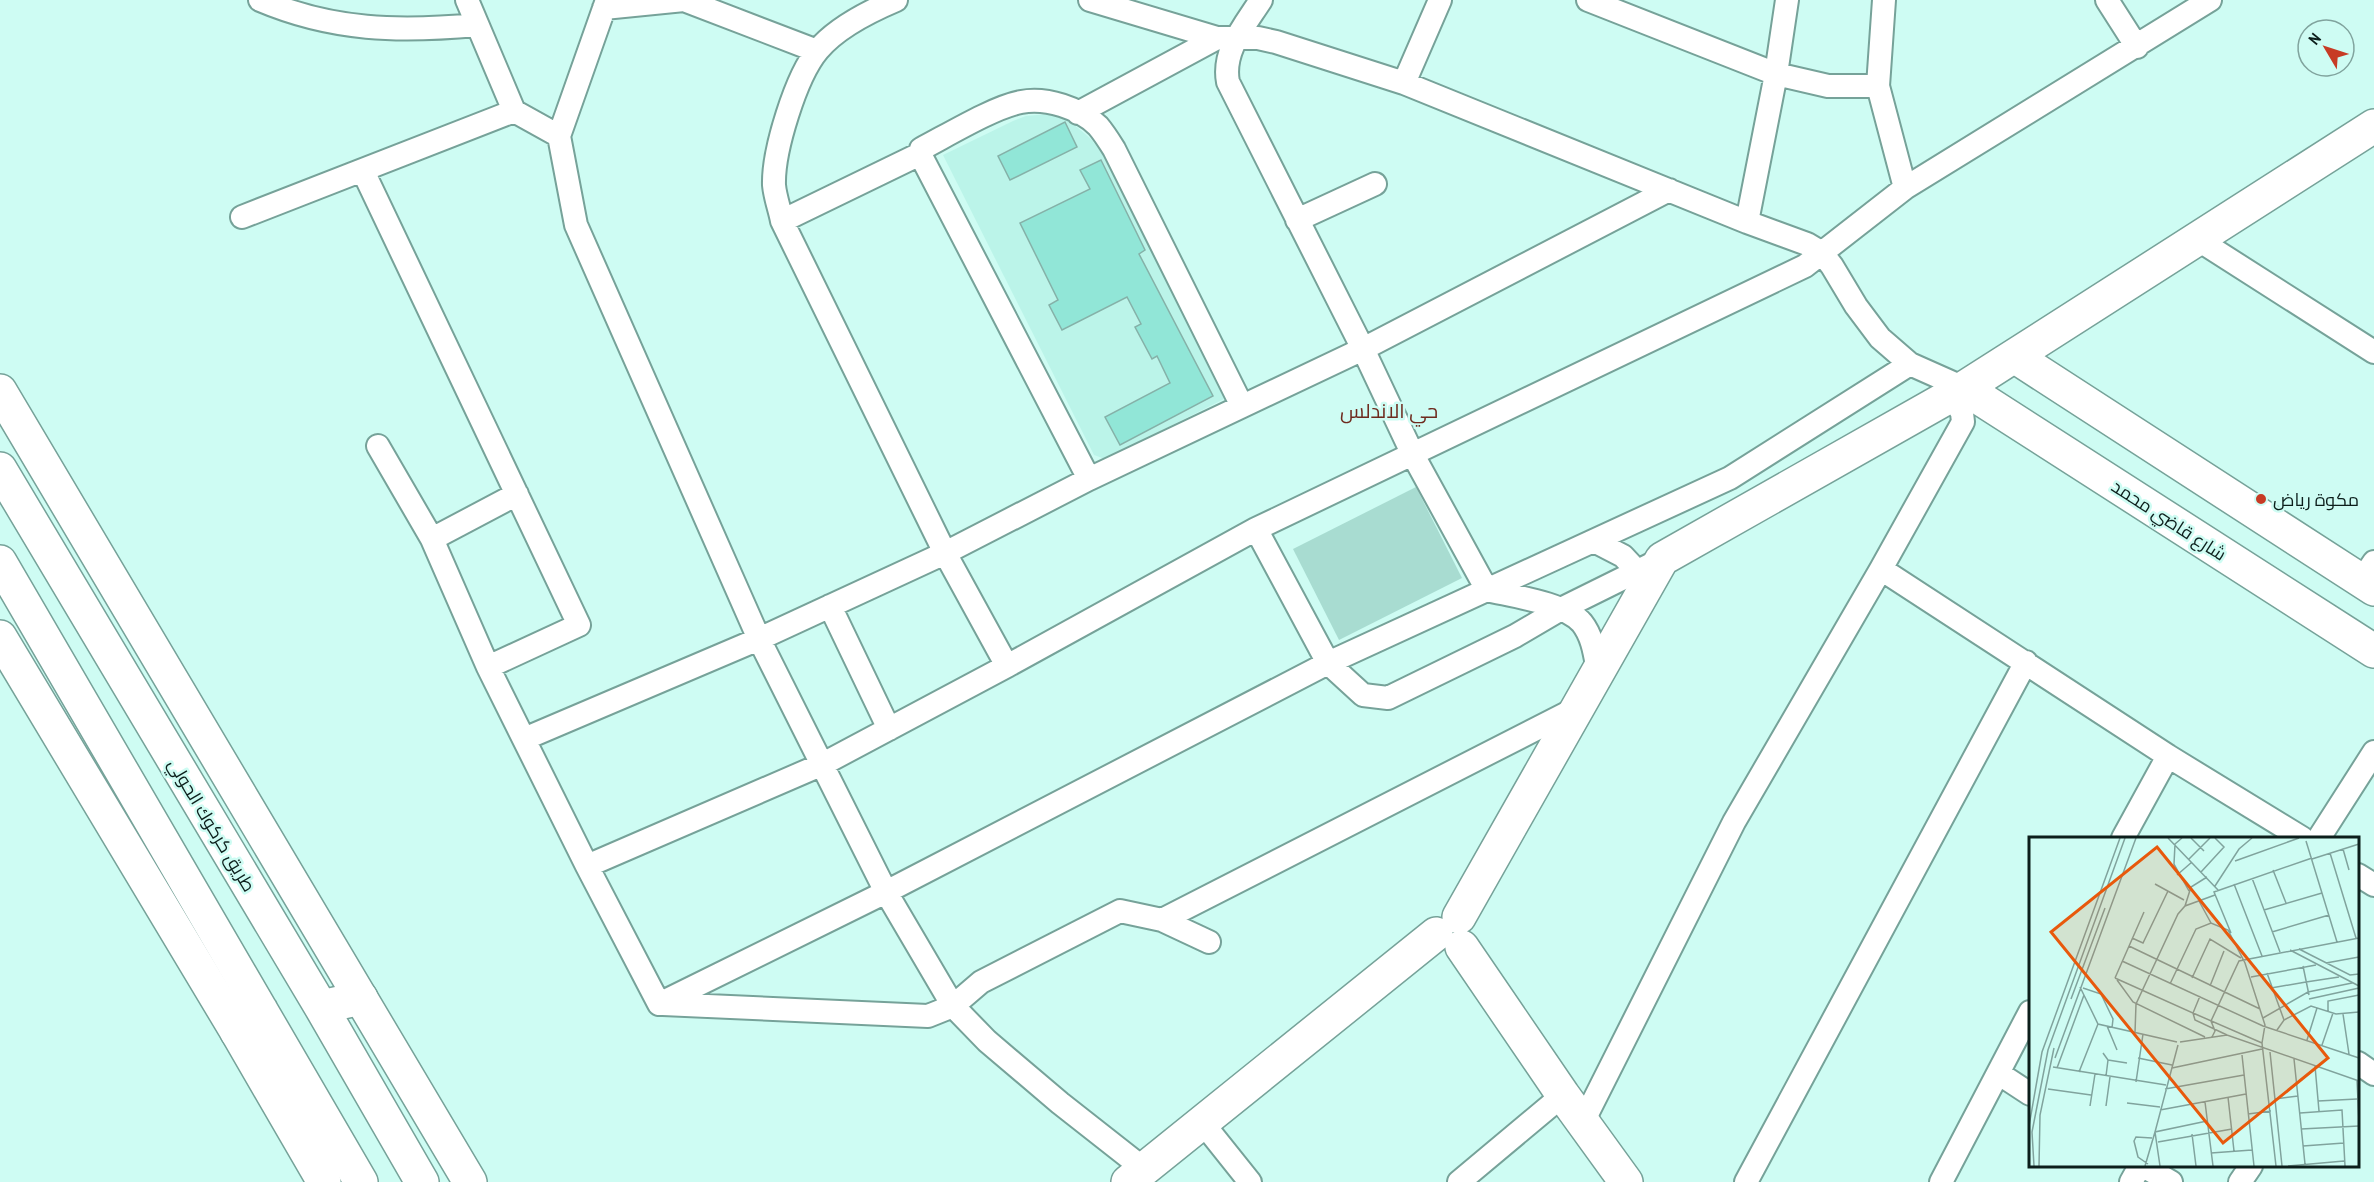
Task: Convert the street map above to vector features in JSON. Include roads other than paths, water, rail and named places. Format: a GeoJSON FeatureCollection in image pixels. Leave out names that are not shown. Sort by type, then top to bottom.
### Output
{"type":"FeatureCollection","features":[{"type":"Feature","properties":{"kind":"main road"},"geometry":{"type":"LineString","coordinates":[[1136,1175],[1202,1122],[1452,933],[1598,671],[1649,565],[1958,392],[2197,239],[2369,135]]}},
{"type":"Feature","properties":{"kind":"main road"},"geometry":{"type":"LineString","coordinates":[[2014,356],[2370,577]]}},
{"type":"Feature","properties":{"kind":"main road"},"geometry":{"type":"LineString","coordinates":[[0,391],[470,1182]]}},
{"type":"Feature","properties":{"kind":"main road","name":"شارع قاضي محمد"},"geometry":{"type":"LineString","coordinates":[[1958,392],[2374,651]]}},
{"type":"Feature","properties":{"kind":"main road","name":"طريق كركوك الحولي"},"geometry":{"type":"LineString","coordinates":[[0,470],[321,1007],[422,1182]]}},
{"type":"Feature","properties":{"kind":"main road"},"geometry":{"type":"LineString","coordinates":[[0,562],[249,1021],[324,1182]]}},
{"type":"Feature","properties":{"kind":"main road"},"geometry":{"type":"LineString","coordinates":[[0,637],[249,1021],[361,1182]]}},
{"type":"Feature","properties":{"kind":"main road"},"geometry":{"type":"LineString","coordinates":[[1452,933],[1563,1095],[1626,1182]]}},
{"type":"Feature","properties":{"kind":"main road"},"geometry":{"type":"LineString","coordinates":[[321,1007],[361,998]]}},
{"type":"Feature","properties":{"kind":"street"},"geometry":{"type":"LineString","coordinates":[[260,0],[291,13],[310,9],[369,29],[477,25]]}},
{"type":"Feature","properties":{"kind":"street"},"geometry":{"type":"LineString","coordinates":[[467,0],[514,111],[559,136]]}},
{"type":"Feature","properties":{"kind":"street"},"geometry":{"type":"LineString","coordinates":[[817,51],[684,0],[605,4],[559,136],[576,225],[759,639],[886,892],[953,1006],[987,1041],[1060,1103],[1136,1175]]}},
{"type":"Feature","properties":{"kind":"street"},"geometry":{"type":"LineString","coordinates":[[896,0],[835,33],[817,51],[799,86],[782,131],[775,162],[774,188],[782,221],[945,553],[1007,666]]}},
{"type":"Feature","properties":{"kind":"street"},"geometry":{"type":"LineString","coordinates":[[1090,0],[1227,38],[1258,38],[1276,42],[1404,82],[1807,244],[1822,253],[1880,338],[1911,364],[1958,392],[1963,422],[1881,569],[1734,822],[1583,1122]]}},
{"type":"Feature","properties":{"kind":"street"},"geometry":{"type":"LineString","coordinates":[[1078,113],[1227,38],[1261,0]]}},
{"type":"Feature","properties":{"kind":"street"},"geometry":{"type":"LineString","coordinates":[[1404,82],[1440,0]]}},
{"type":"Feature","properties":{"kind":"street"},"geometry":{"type":"LineString","coordinates":[[1590,0],[1776,74],[1828,86],[1878,86]]}},
{"type":"Feature","properties":{"kind":"street"},"geometry":{"type":"LineString","coordinates":[[1748,222],[1776,74],[1787,0]]}},
{"type":"Feature","properties":{"kind":"street"},"geometry":{"type":"LineString","coordinates":[[1884,0],[1878,86],[1905,188]]}},
{"type":"Feature","properties":{"kind":"street"},"geometry":{"type":"LineString","coordinates":[[2107,0],[2137,47]]}},
{"type":"Feature","properties":{"kind":"street"},"geometry":{"type":"LineString","coordinates":[[587,866],[823,764],[1256,529],[1805,266],[1905,188],[2210,0]]}},
{"type":"Feature","properties":{"kind":"street"},"geometry":{"type":"LineString","coordinates":[[1227,38],[1228,82],[1363,349],[1413,455],[1486,590],[1561,609],[1574,616],[1587,632],[1594,650],[1598,671]]}},
{"type":"Feature","properties":{"kind":"street"},"geometry":{"type":"LineString","coordinates":[[782,221],[920,154],[921,149],[1003,108],[1021,102],[1040,101],[1057,104],[1078,113],[1099,127],[1114,149],[1242,406]]}},
{"type":"Feature","properties":{"kind":"street"},"geometry":{"type":"LineString","coordinates":[[242,217],[514,111]]}},
{"type":"Feature","properties":{"kind":"street"},"geometry":{"type":"LineString","coordinates":[[920,154],[1089,479]]}},
{"type":"Feature","properties":{"kind":"street"},"geometry":{"type":"LineString","coordinates":[[363,171],[579,625],[488,667]]}},
{"type":"Feature","properties":{"kind":"street"},"geometry":{"type":"LineString","coordinates":[[1297,220],[1375,184]]}},
{"type":"Feature","properties":{"kind":"street"},"geometry":{"type":"LineString","coordinates":[[524,739],[759,639],[945,553],[1089,479],[1363,349],[1668,190]]}},
{"type":"Feature","properties":{"kind":"street"},"geometry":{"type":"LineString","coordinates":[[2197,239],[2374,352]]}},
{"type":"Feature","properties":{"kind":"street"},"geometry":{"type":"LineString","coordinates":[[659,1004],[886,892],[1328,663],[1730,478],[1911,364]]}},
{"type":"Feature","properties":{"kind":"street"},"geometry":{"type":"LineString","coordinates":[[378,446],[432,539],[488,667],[659,1004]]}},
{"type":"Feature","properties":{"kind":"street"},"geometry":{"type":"LineString","coordinates":[[432,539],[517,494]]}},
{"type":"Feature","properties":{"kind":"street"},"geometry":{"type":"LineString","coordinates":[[1256,529],[1328,663],[1363,695],[1388,698],[1515,636],[1561,609],[1649,565]]}},
{"type":"Feature","properties":{"kind":"street"},"geometry":{"type":"LineString","coordinates":[[1593,541],[1623,556],[1649,565]]}},
{"type":"Feature","properties":{"kind":"street"},"geometry":{"type":"LineString","coordinates":[[1881,569],[2168,756],[2300,837]]}},
{"type":"Feature","properties":{"kind":"street"},"geometry":{"type":"LineString","coordinates":[[830,606],[889,729]]}},
{"type":"Feature","properties":{"kind":"street"},"geometry":{"type":"LineString","coordinates":[[1746,1182],[2026,662]]}},
{"type":"Feature","properties":{"kind":"street"},"geometry":{"type":"LineString","coordinates":[[1162,920],[1577,708]]}},
{"type":"Feature","properties":{"kind":"street"},"geometry":{"type":"LineString","coordinates":[[2320,837],[2374,752]]}},
{"type":"Feature","properties":{"kind":"street"},"geometry":{"type":"LineString","coordinates":[[2124,837],[2168,756]]}},
{"type":"Feature","properties":{"kind":"street"},"geometry":{"type":"LineString","coordinates":[[2359,876],[2374,885]]}},
{"type":"Feature","properties":{"kind":"street"},"geometry":{"type":"LineString","coordinates":[[659,1004],[928,1016],[953,1006],[981,982],[1120,911],[1162,920],[1209,942]]}},
{"type":"Feature","properties":{"kind":"street"},"geometry":{"type":"LineString","coordinates":[[1941,1182],[2029,1016]]}},
{"type":"Feature","properties":{"kind":"street"},"geometry":{"type":"LineString","coordinates":[[2359,1064],[2374,1074]]}},
{"type":"Feature","properties":{"kind":"street"},"geometry":{"type":"LineString","coordinates":[[1998,1073],[2029,1093]]}},
{"type":"Feature","properties":{"kind":"street"},"geometry":{"type":"LineString","coordinates":[[1459,1182],[1563,1095]]}},
{"type":"Feature","properties":{"kind":"street"},"geometry":{"type":"LineString","coordinates":[[1202,1122],[1250,1182]]}},
{"type":"Feature","properties":{"kind":"street"},"geometry":{"type":"LineString","coordinates":[[2131,1182],[2140,1167]]}},
{"type":"Feature","properties":{"kind":"street"},"geometry":{"type":"LineString","coordinates":[[2143,1167],[2171,1182]]}},
{"type":"Feature","properties":{"kind":"street"},"geometry":{"type":"LineString","coordinates":[[2240,1182],[2250,1167]]}},
{"type":"Feature","properties":{"kind":"place","name":"مكوة رياض"},"geometry":{"type":"Point","coordinates":[2261,499]}},
{"type":"Feature","properties":{"kind":"district","name":"حي الاندلس"},"geometry":{"type":"Point","coordinates":[1389,410]}}]}
